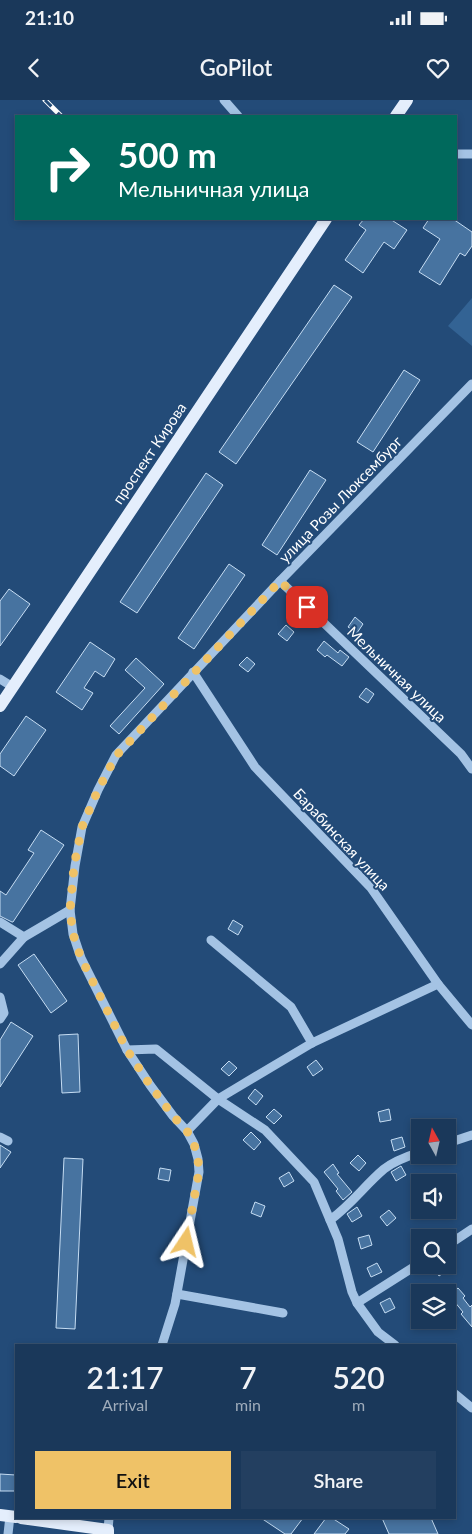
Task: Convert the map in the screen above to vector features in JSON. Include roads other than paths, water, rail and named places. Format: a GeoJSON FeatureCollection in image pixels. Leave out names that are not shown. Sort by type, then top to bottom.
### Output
{"type":"FeatureCollection","features":[{"type":"Feature","properties":{"kind":"main road"},"geometry":{"type":"LineString","coordinates":[[397,115],[406,102]]}},
{"type":"Feature","properties":{"kind":"main road","name":"проспект Кирова"},"geometry":{"type":"LineString","coordinates":[[0,706],[325,220]]}},
{"type":"Feature","properties":{"kind":"main road"},"geometry":{"type":"LineString","coordinates":[[38,1519],[108,1527]]}},
{"type":"Feature","properties":{"kind":"street"},"geometry":{"type":"LineString","coordinates":[[224,100],[237,115]]}},
{"type":"Feature","properties":{"kind":"street"},"geometry":{"type":"LineString","coordinates":[[457,154],[472,154]]}},
{"type":"Feature","properties":{"kind":"street","name":"улица Розы Люксембург"},"geometry":{"type":"LineString","coordinates":[[162,1344],[177,1294],[199,1172],[198,1159],[194,1144],[187,1131],[156,1092],[127,1050],[81,958],[73,934],[70,910],[74,866],[82,827],[98,790],[116,756],[280,581],[472,384]]}},
{"type":"Feature","properties":{"kind":"street","name":"Мельничная улица"},"geometry":{"type":"LineString","coordinates":[[280,581],[461,754],[472,769]]}},
{"type":"Feature","properties":{"kind":"street","name":"Барабинская улица"},"geometry":{"type":"LineString","coordinates":[[194,672],[255,767],[371,888],[438,984],[472,1024]]}},
{"type":"Feature","properties":{"kind":"street"},"geometry":{"type":"LineString","coordinates":[[0,679],[13,687]]}},
{"type":"Feature","properties":{"kind":"street"},"geometry":{"type":"LineString","coordinates":[[0,964],[24,937],[70,910]]}},
{"type":"Feature","properties":{"kind":"street"},"geometry":{"type":"LineString","coordinates":[[0,922],[24,937]]}},
{"type":"Feature","properties":{"kind":"street"},"geometry":{"type":"LineString","coordinates":[[211,940],[291,1006],[312,1043]]}},
{"type":"Feature","properties":{"kind":"street"},"geometry":{"type":"LineString","coordinates":[[187,1131],[218,1099],[312,1043],[438,984]]}},
{"type":"Feature","properties":{"kind":"street"},"geometry":{"type":"LineString","coordinates":[[0,998],[4,1013],[0,1019]]}},
{"type":"Feature","properties":{"kind":"street"},"geometry":{"type":"LineString","coordinates":[[127,1050],[156,1049],[218,1099],[265,1130],[314,1182],[338,1239],[352,1292],[357,1303],[378,1332],[394,1344]]}},
{"type":"Feature","properties":{"kind":"street"},"geometry":{"type":"LineString","coordinates":[[456,1140],[472,1135]]}},
{"type":"Feature","properties":{"kind":"street"},"geometry":{"type":"LineString","coordinates":[[330,1220],[344,1210],[385,1168],[411,1155]]}},
{"type":"Feature","properties":{"kind":"street"},"geometry":{"type":"LineString","coordinates":[[456,1240],[472,1229]]}},
{"type":"Feature","properties":{"kind":"street"},"geometry":{"type":"LineString","coordinates":[[357,1303],[411,1269]]}},
{"type":"Feature","properties":{"kind":"street"},"geometry":{"type":"LineString","coordinates":[[177,1294],[283,1313]]}},
{"type":"Feature","properties":{"kind":"street"},"geometry":{"type":"LineString","coordinates":[[456,1395],[472,1408]]}},
{"type":"Feature","properties":{"kind":"street"},"geometry":{"type":"LineString","coordinates":[[8,1534],[12,1516]]}},
{"type":"Feature","properties":{"kind":"railway"},"geometry":{"type":"LineString","coordinates":[[45,100],[60,115]]}}]}
